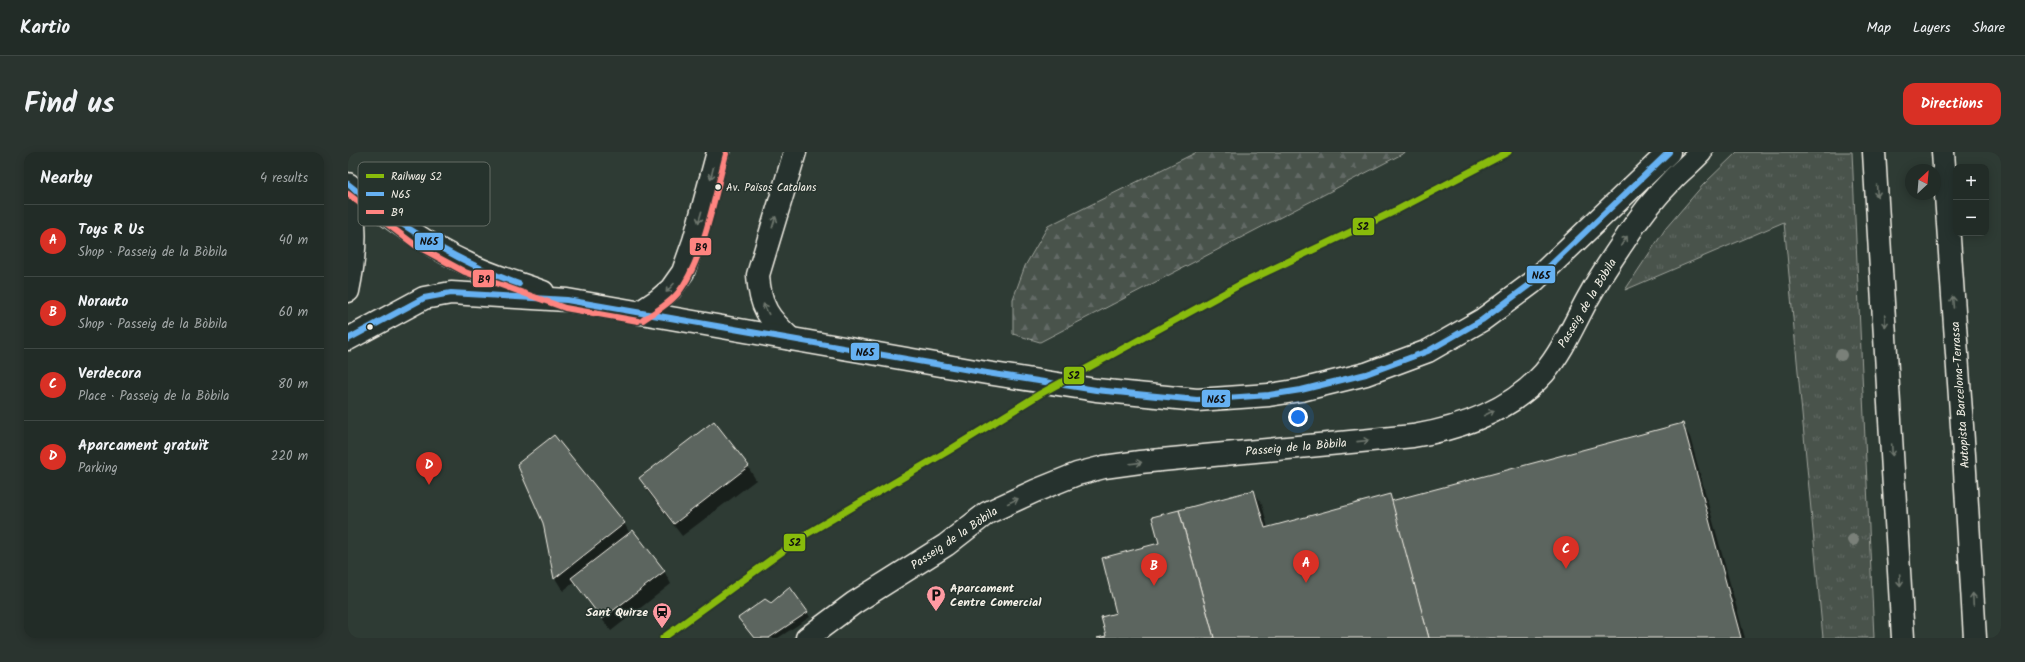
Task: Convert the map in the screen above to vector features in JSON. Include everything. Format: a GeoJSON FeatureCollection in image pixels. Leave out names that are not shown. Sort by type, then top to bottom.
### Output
{"type":"FeatureCollection","features":[{"type":"Feature","properties":{"kind":"main road"},"geometry":{"type":"LineString","coordinates":[[639,313],[671,289],[683,272],[694,241],[718,152]]}},
{"type":"Feature","properties":{"kind":"main road"},"geometry":{"type":"LineString","coordinates":[[791,339],[770,316],[759,296],[758,276],[795,152]]}},
{"type":"Feature","properties":{"kind":"main road"},"geometry":{"type":"LineString","coordinates":[[348,339],[403,308],[424,298],[436,295],[451,293],[567,300],[987,373],[1096,390],[1197,400],[1234,399],[1268,395],[1301,390],[1366,374],[1428,351],[1482,320],[1532,283],[1669,152]]}},
{"type":"Feature","properties":{"kind":"main road","name":"Passeig de la Bòbila"},"geometry":{"type":"LineString","coordinates":[[807,638],[854,603],[946,545],[993,511],[1034,491],[1077,474],[1104,467],[1413,436],[1444,431],[1469,423],[1492,412],[1512,400],[1544,372],[1569,335],[1588,298],[1624,240],[1649,207],[1674,178],[1701,152]]}},
{"type":"Feature","properties":{"kind":"main road"},"geometry":{"type":"LineString","coordinates":[[1874,152],[1903,638]]}},
{"type":"Feature","properties":{"kind":"main road","name":"Autopista Barcelona-Terrassa"},"geometry":{"type":"LineString","coordinates":[[1943,152],[1964,447],[1975,638]]}},
{"type":"Feature","properties":{"kind":"main road"},"geometry":{"type":"LineString","coordinates":[[348,184],[358,192]]}},
{"type":"Feature","properties":{"kind":"main road"},"geometry":{"type":"LineString","coordinates":[[348,194],[353,221],[354,257],[348,291]]}},
{"type":"Feature","properties":{"kind":"main road"},"geometry":{"type":"LineString","coordinates":[[404,226],[444,252],[468,265],[567,300]]}},
{"type":"Feature","properties":{"kind":"green space"},"geometry":{"type":"Polygon","coordinates":[[[1197,152],[1406,152],[1040,342],[1013,334],[1013,299],[1025,266],[1048,226],[1197,152]]]}},
{"type":"Feature","properties":{"kind":"green space"},"geometry":{"type":"Polygon","coordinates":[[[1737,152],[1852,152],[1874,638],[1823,638],[1784,222],[1625,290],[1666,228],[1703,185],[1737,152]]]}},
{"type":"Feature","properties":{"kind":"building"},"geometry":{"type":"Polygon","coordinates":[[[714,421],[749,466],[674,524],[639,478],[714,421]]]}},
{"type":"Feature","properties":{"kind":"building"},"geometry":{"type":"Polygon","coordinates":[[[1683,423],[1741,638],[1429,638],[1391,501],[1683,423]]]}},
{"type":"Feature","properties":{"kind":"building"},"geometry":{"type":"Polygon","coordinates":[[[554,435],[625,523],[554,579],[543,523],[517,464],[554,435]]]}},
{"type":"Feature","properties":{"kind":"building"},"geometry":{"type":"Polygon","coordinates":[[[1254,490],[1265,528],[1390,494],[1429,638],[1214,638],[1179,510],[1254,490]]]}},
{"type":"Feature","properties":{"kind":"building"},"geometry":{"type":"Polygon","coordinates":[[[1179,510],[1214,638],[1097,638],[1106,636],[1101,617],[1116,613],[1102,558],[1159,543],[1152,517],[1179,510]]]}},
{"type":"Feature","properties":{"kind":"building","name":"Sant Quirze"},"geometry":{"type":"Polygon","coordinates":[[[633,530],[665,571],[602,619],[571,578],[633,530]]]}},
{"type":"Feature","properties":{"kind":"building"},"geometry":{"type":"Polygon","coordinates":[[[790,587],[808,612],[769,638],[754,638],[738,618],[765,599],[771,603],[790,587]]]}},
{"type":"Feature","properties":{"kind":"rail line","name":"S2"},"geometry":{"type":"LineString","coordinates":[[663,638],[805,535],[948,451],[1040,394],[1243,283],[1395,211],[1508,152]]}},
{"type":"Feature","properties":{"kind":"transit line","name":"N65"},"geometry":{"type":"LineString","coordinates":[[348,339],[424,298],[451,293],[567,300],[987,373],[1096,390],[1197,400],[1269,395],[1301,390],[1366,374],[1428,351],[1482,320],[1532,283],[1669,152]]}},
{"type":"Feature","properties":{"kind":"transit line","name":"B9"},"geometry":{"type":"LineString","coordinates":[[643,320],[670,301],[687,280],[707,227],[726,154]]}},
{"type":"Feature","properties":{"kind":"transit line","name":"N65"},"geometry":{"type":"LineString","coordinates":[[348,184],[358,192]]}},
{"type":"Feature","properties":{"kind":"transit line","name":"B9"},"geometry":{"type":"LineString","coordinates":[[348,194],[358,202]]}},
{"type":"Feature","properties":{"kind":"transit line","name":"B9"},"geometry":{"type":"LineString","coordinates":[[390,226],[415,245],[465,272],[565,308],[638,321]]}},
{"type":"Feature","properties":{"kind":"transit line","name":"N65"},"geometry":{"type":"LineString","coordinates":[[406,226],[429,242],[451,254],[495,275],[519,284]]}},
{"type":"Feature","properties":{"kind":"place","name":"Av. Països Catalans"},"geometry":{"type":"Point","coordinates":[718,187]}},
{"type":"Feature","properties":{"kind":"place","name":"Aparcament gratuït"},"geometry":{"type":"Point","coordinates":[429,485]}},
{"type":"Feature","properties":{"kind":"place","name":"Verdecora"},"geometry":{"type":"Point","coordinates":[1566,569]}},
{"type":"Feature","properties":{"kind":"place","name":"Toys R Us"},"geometry":{"type":"Point","coordinates":[1306,583]}},
{"type":"Feature","properties":{"kind":"place","name":"Norauto"},"geometry":{"type":"Point","coordinates":[1154,586]}},
{"type":"Feature","properties":{"kind":"place","name":"Aparcament Centre Comercial"},"geometry":{"type":"Point","coordinates":[936,612]}},
{"type":"Feature","properties":{"kind":"place","name":"Sant Quirze"},"geometry":{"type":"Point","coordinates":[662,629]}}]}
